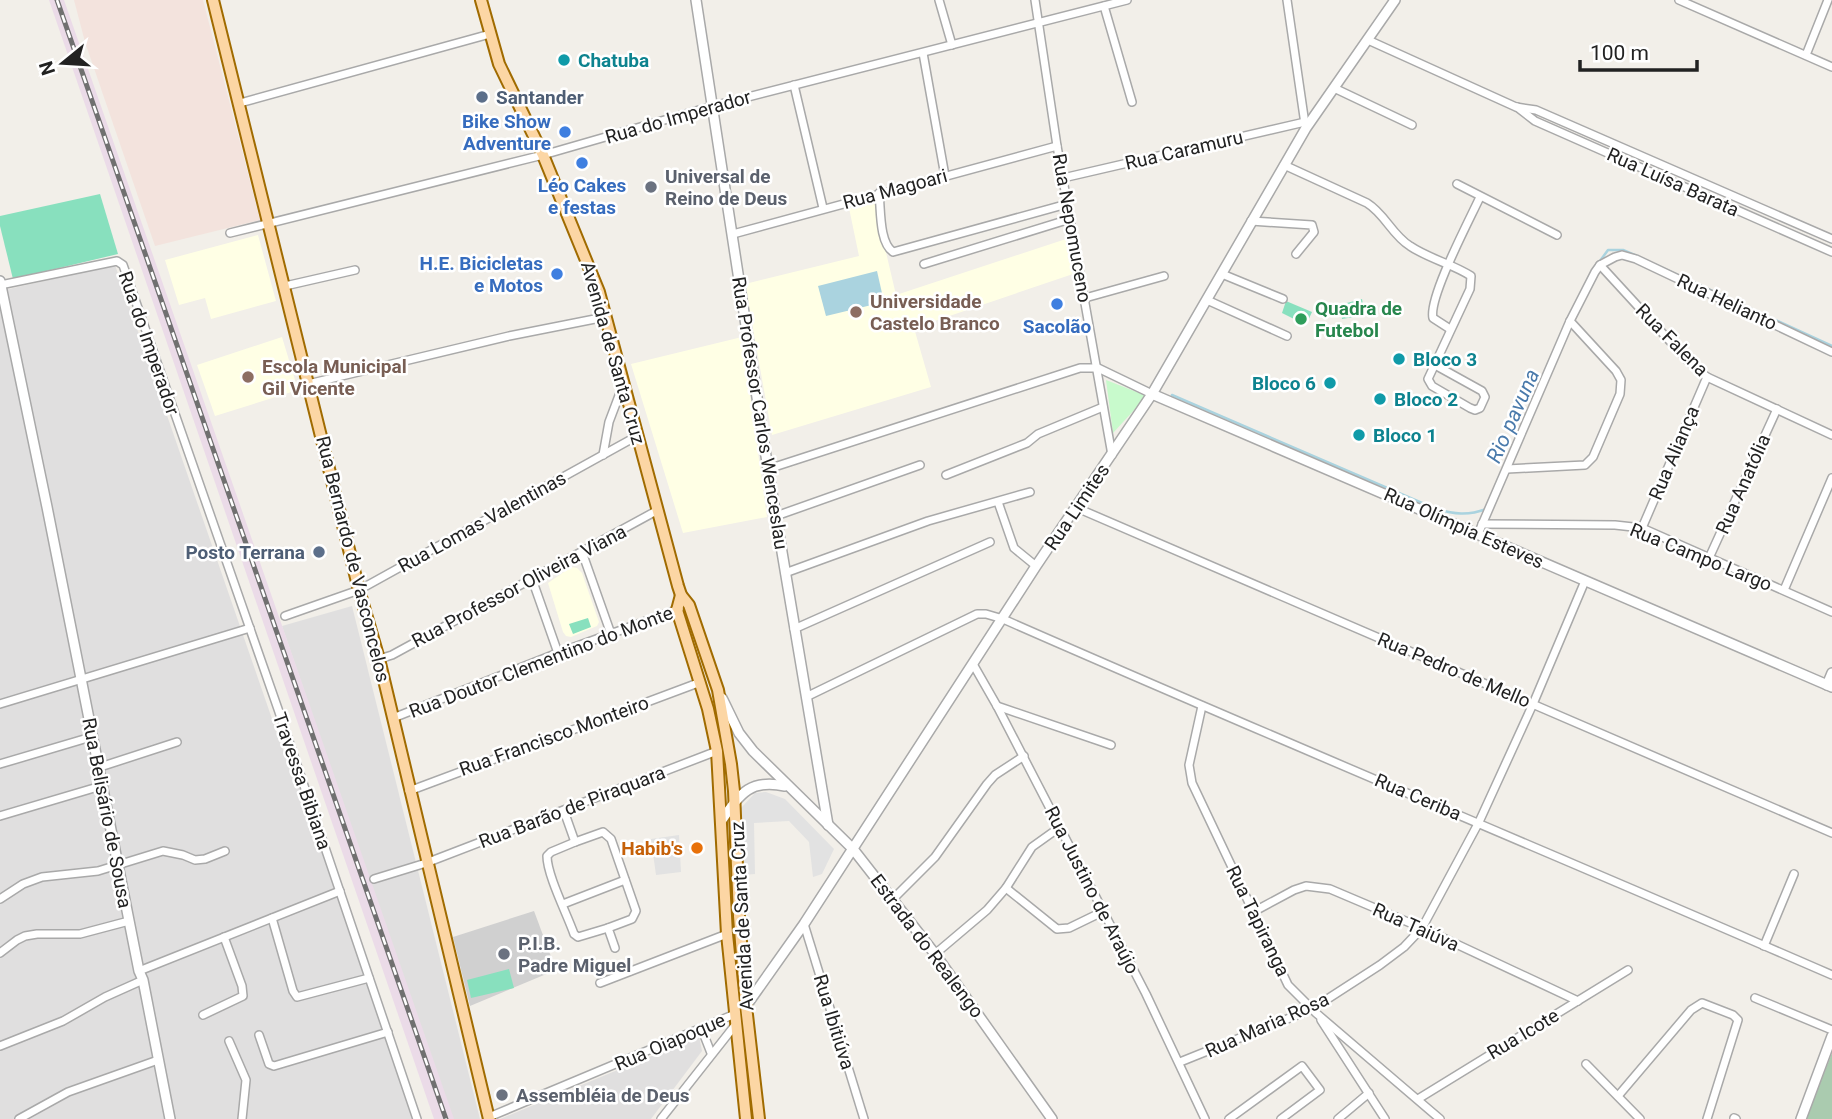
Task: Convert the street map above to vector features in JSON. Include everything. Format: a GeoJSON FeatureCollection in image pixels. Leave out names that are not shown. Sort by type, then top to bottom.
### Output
{"type":"FeatureCollection","features":[{"type":"Feature","properties":{"kind":"main road","name":"Rua Bernardo de Vasconcelos"},"geometry":{"type":"LineString","coordinates":[[213,0],[359,590],[379,659],[489,1118]]}},
{"type":"Feature","properties":{"kind":"main road","name":"Avenida de Santa Cruz"},"geometry":{"type":"LineString","coordinates":[[481,0],[504,76],[543,155],[599,292],[681,595],[689,605],[718,690],[735,802],[739,916],[759,1119]]}},
{"type":"Feature","properties":{"kind":"main road"},"geometry":{"type":"LineString","coordinates":[[677,610],[681,595]]}},
{"type":"Feature","properties":{"kind":"main road","name":"Avenida de Santa Cruz"},"geometry":{"type":"LineString","coordinates":[[677,610],[708,709],[717,751],[727,934],[746,1119]]}},
{"type":"Feature","properties":{"kind":"street","name":"Rua Professor Carlos Wenceslau"},"geometry":{"type":"LineString","coordinates":[[696,0],[768,469],[828,825]]}},
{"type":"Feature","properties":{"kind":"street"},"geometry":{"type":"LineString","coordinates":[[939,0],[953,45]]}},
{"type":"Feature","properties":{"kind":"street","name":"Rua Nepomuceno"},"geometry":{"type":"LineString","coordinates":[[1035,0],[1067,204],[1112,454]]}},
{"type":"Feature","properties":{"kind":"street","name":"Rua do Imperador"},"geometry":{"type":"LineString","coordinates":[[230,233],[543,155],[713,106],[1127,0]]}},
{"type":"Feature","properties":{"kind":"street"},"geometry":{"type":"LineString","coordinates":[[1287,0],[1305,125]]}},
{"type":"Feature","properties":{"kind":"street","name":"Rua Limites"},"geometry":{"type":"LineString","coordinates":[[746,1006],[804,924],[1036,566],[1152,394],[1305,125],[1395,0]]}},
{"type":"Feature","properties":{"kind":"street"},"geometry":{"type":"LineString","coordinates":[[1679,0],[1832,67]]}},
{"type":"Feature","properties":{"kind":"street"},"geometry":{"type":"LineString","coordinates":[[1806,55],[1828,0]]}},
{"type":"Feature","properties":{"kind":"street"},"geometry":{"type":"LineString","coordinates":[[1104,6],[1132,102]]}},
{"type":"Feature","properties":{"kind":"street"},"geometry":{"type":"LineString","coordinates":[[240,103],[490,34]]}},
{"type":"Feature","properties":{"kind":"street","name":"Rua Luísa Barata"},"geometry":{"type":"LineString","coordinates":[[1368,40],[1832,252]]}},
{"type":"Feature","properties":{"kind":"street"},"geometry":{"type":"LineString","coordinates":[[923,53],[945,176]]}},
{"type":"Feature","properties":{"kind":"street"},"geometry":{"type":"LineString","coordinates":[[794,85],[823,208]]}},
{"type":"Feature","properties":{"kind":"street"},"geometry":{"type":"LineString","coordinates":[[1334,88],[1412,125]]}},
{"type":"Feature","properties":{"kind":"street","name":"Rua Luísa Barata"},"geometry":{"type":"LineString","coordinates":[[1522,112],[1536,110],[1832,239]]}},
{"type":"Feature","properties":{"kind":"street","name":"Rua Caramuru"},"geometry":{"type":"LineString","coordinates":[[1063,178],[1305,125]]}},
{"type":"Feature","properties":{"kind":"street","name":"Rua Magoari"},"geometry":{"type":"LineString","coordinates":[[733,234],[1058,146]]}},
{"type":"Feature","properties":{"kind":"street"},"geometry":{"type":"LineString","coordinates":[[1284,165],[1367,203],[1377,210],[1392,232],[1412,248],[1470,274],[1473,279],[1428,379],[1429,383],[1471,408],[1480,408],[1485,397],[1482,391],[1435,365]]}},
{"type":"Feature","properties":{"kind":"street"},"geometry":{"type":"LineString","coordinates":[[1457,184],[1557,235]]}},
{"type":"Feature","properties":{"kind":"street","name":"Rua Magoari"},"geometry":{"type":"LineString","coordinates":[[879,193],[883,229],[888,248],[893,252],[1067,204]]}},
{"type":"Feature","properties":{"kind":"street"},"geometry":{"type":"LineString","coordinates":[[1450,330],[1431,314],[1448,265],[1480,197]]}},
{"type":"Feature","properties":{"kind":"street"},"geometry":{"type":"LineString","coordinates":[[924,264],[1071,222]]}},
{"type":"Feature","properties":{"kind":"street"},"geometry":{"type":"LineString","coordinates":[[1251,222],[1311,225],[1314,232],[1296,254]]}},
{"type":"Feature","properties":{"kind":"street","name":"Rua Helianto"},"geometry":{"type":"LineString","coordinates":[[1600,265],[1607,259],[1622,255],[1636,259],[1832,352]]}},
{"type":"Feature","properties":{"kind":"street","name":"Rua do Imperador"},"geometry":{"type":"LineString","coordinates":[[0,284],[117,261],[123,265],[184,444]]}},
{"type":"Feature","properties":{"kind":"street"},"geometry":{"type":"LineString","coordinates":[[1480,529],[1570,321],[1600,265]]}},
{"type":"Feature","properties":{"kind":"street","name":"Rua Falena"},"geometry":{"type":"LineString","coordinates":[[1600,265],[1690,363],[1707,377],[1832,435]]}},
{"type":"Feature","properties":{"kind":"street"},"geometry":{"type":"LineString","coordinates":[[285,286],[355,270]]}},
{"type":"Feature","properties":{"kind":"street"},"geometry":{"type":"LineString","coordinates":[[1222,274],[1283,299]]}},
{"type":"Feature","properties":{"kind":"street"},"geometry":{"type":"LineString","coordinates":[[1085,298],[1164,276]]}},
{"type":"Feature","properties":{"kind":"street","name":"Rua Belisário de Sousa"},"geometry":{"type":"LineString","coordinates":[[0,284],[44,489],[116,864],[143,980],[170,1119]]}},
{"type":"Feature","properties":{"kind":"street"},"geometry":{"type":"LineString","coordinates":[[1207,300],[1287,335]]}},
{"type":"Feature","properties":{"kind":"street"},"geometry":{"type":"LineString","coordinates":[[309,387],[509,336],[605,317]]}},
{"type":"Feature","properties":{"kind":"street"},"geometry":{"type":"LineString","coordinates":[[1507,470],[1585,465],[1593,457],[1620,394],[1621,380],[1616,370],[1570,321]]}},
{"type":"Feature","properties":{"kind":"street"},"geometry":{"type":"LineString","coordinates":[[768,469],[1072,370],[1098,368]]}},
{"type":"Feature","properties":{"kind":"street","name":"Rua Olímpia Esteves"},"geometry":{"type":"LineString","coordinates":[[1098,368],[1152,394],[1480,529],[1585,581],[1829,686]]}},
{"type":"Feature","properties":{"kind":"street","name":"Rua Aliança"},"geometry":{"type":"LineString","coordinates":[[1642,528],[1707,377]]}},
{"type":"Feature","properties":{"kind":"street"},"geometry":{"type":"LineString","coordinates":[[603,455],[610,422],[623,384]]}},
{"type":"Feature","properties":{"kind":"street"},"geometry":{"type":"LineString","coordinates":[[946,475],[1027,443],[1038,434],[1103,407]]}},
{"type":"Feature","properties":{"kind":"street","name":"Rua Anatólia"},"geometry":{"type":"LineString","coordinates":[[1709,558],[1777,409]]}},
{"type":"Feature","properties":{"kind":"street","name":"Rua Lomas Valentinas"},"geometry":{"type":"LineString","coordinates":[[285,616],[359,590],[637,436]]}},
{"type":"Feature","properties":{"kind":"street","name":"Travessa Bibiana"},"geometry":{"type":"LineString","coordinates":[[184,444],[250,628],[417,1119]]}},
{"type":"Feature","properties":{"kind":"street"},"geometry":{"type":"LineString","coordinates":[[776,516],[920,465]]}},
{"type":"Feature","properties":{"kind":"street"},"geometry":{"type":"LineString","coordinates":[[1784,590],[1832,478]]}},
{"type":"Feature","properties":{"kind":"street"},"geometry":{"type":"LineString","coordinates":[[785,573],[928,521],[1030,492]]}},
{"type":"Feature","properties":{"kind":"street"},"geometry":{"type":"LineString","coordinates":[[998,502],[1014,548],[1036,566]]}},
{"type":"Feature","properties":{"kind":"street","name":"Rua Pedro de Mello"},"geometry":{"type":"LineString","coordinates":[[1077,508],[1832,833]]}},
{"type":"Feature","properties":{"kind":"street","name":"Rua Professor Oliveira Viana"},"geometry":{"type":"LineString","coordinates":[[379,659],[392,655],[658,510]]}},
{"type":"Feature","properties":{"kind":"street","name":"Rua Campo Largo"},"geometry":{"type":"LineString","coordinates":[[1480,529],[1615,525],[1642,528],[1832,612]]}},
{"type":"Feature","properties":{"kind":"street"},"geometry":{"type":"LineString","coordinates":[[794,629],[990,542]]}},
{"type":"Feature","properties":{"kind":"street"},"geometry":{"type":"LineString","coordinates":[[582,552],[611,634]]}},
{"type":"Feature","properties":{"kind":"street"},"geometry":{"type":"LineString","coordinates":[[532,579],[558,653]]}},
{"type":"Feature","properties":{"kind":"street","name":"Rua Maria Rosa"},"geometry":{"type":"LineString","coordinates":[[1180,1062],[1314,1011],[1396,953],[1422,928],[1479,822],[1585,581]]}},
{"type":"Feature","properties":{"kind":"street","name":"Rua Doutor Clementino do Monte"},"geometry":{"type":"LineString","coordinates":[[393,718],[689,605]]}},
{"type":"Feature","properties":{"kind":"street"},"geometry":{"type":"LineString","coordinates":[[806,697],[977,614],[1003,618]]}},
{"type":"Feature","properties":{"kind":"street","name":"Rua Ceriba"},"geometry":{"type":"LineString","coordinates":[[1003,618],[1202,706],[1832,975]]}},
{"type":"Feature","properties":{"kind":"street"},"geometry":{"type":"LineString","coordinates":[[0,704],[250,628]]}},
{"type":"Feature","properties":{"kind":"street","name":"Rua Justino de Araújo"},"geometry":{"type":"LineString","coordinates":[[973,664],[1024,756],[1180,1062],[1205,1119]]}},
{"type":"Feature","properties":{"kind":"street"},"geometry":{"type":"LineString","coordinates":[[1829,686],[1832,673]]}},
{"type":"Feature","properties":{"kind":"street","name":"Rua Francisco Monteiro"},"geometry":{"type":"LineString","coordinates":[[409,791],[698,683]]}},
{"type":"Feature","properties":{"kind":"street","name":"Estrada do Realengo"},"geometry":{"type":"LineString","coordinates":[[718,690],[745,741],[787,786],[853,849],[935,954],[1052,1119]]}},
{"type":"Feature","properties":{"kind":"street"},"geometry":{"type":"LineString","coordinates":[[998,706],[1111,745]]}},
{"type":"Feature","properties":{"kind":"street","name":"Rua Tapiranga"},"geometry":{"type":"LineString","coordinates":[[1202,706],[1189,775],[1288,985],[1314,1011],[1440,1119]]}},
{"type":"Feature","properties":{"kind":"street"},"geometry":{"type":"LineString","coordinates":[[0,764],[91,737]]}},
{"type":"Feature","properties":{"kind":"street"},"geometry":{"type":"LineString","coordinates":[[97,768],[177,743]]}},
{"type":"Feature","properties":{"kind":"street","name":"Rua Barão de Piraquara"},"geometry":{"type":"LineString","coordinates":[[374,879],[426,863],[717,751]]}},
{"type":"Feature","properties":{"kind":"street"},"geometry":{"type":"LineString","coordinates":[[893,900],[935,857],[995,775],[1024,756]]}},
{"type":"Feature","properties":{"kind":"street"},"geometry":{"type":"LineString","coordinates":[[722,820],[743,792],[762,783],[787,786]]}},
{"type":"Feature","properties":{"kind":"street"},"geometry":{"type":"LineString","coordinates":[[0,816],[101,786]]}},
{"type":"Feature","properties":{"kind":"street"},"geometry":{"type":"LineString","coordinates":[[803,802],[815,802],[821,789]]}},
{"type":"Feature","properties":{"kind":"street"},"geometry":{"type":"LineString","coordinates":[[564,811],[575,842]]}},
{"type":"Feature","properties":{"kind":"street"},"geometry":{"type":"LineString","coordinates":[[935,954],[980,916],[1006,888],[1032,847],[1060,827]]}},
{"type":"Feature","properties":{"kind":"street"},"geometry":{"type":"LineString","coordinates":[[606,832],[636,915],[632,919],[578,937],[574,934],[547,856],[575,842],[606,832]]}},
{"type":"Feature","properties":{"kind":"street"},"geometry":{"type":"LineString","coordinates":[[0,899],[23,884],[42,877],[89,873],[163,851],[195,860],[225,851]]}},
{"type":"Feature","properties":{"kind":"street"},"geometry":{"type":"LineString","coordinates":[[1764,946],[1794,874]]}},
{"type":"Feature","properties":{"kind":"street"},"geometry":{"type":"LineString","coordinates":[[563,904],[625,880]]}},
{"type":"Feature","properties":{"kind":"street","name":"Rua Taiúva"},"geometry":{"type":"LineString","coordinates":[[1253,912],[1294,890],[1318,886],[1329,889],[1422,928],[1578,1001]]}},
{"type":"Feature","properties":{"kind":"street"},"geometry":{"type":"LineString","coordinates":[[1006,888],[1057,929],[1069,928],[1102,912]]}},
{"type":"Feature","properties":{"kind":"street"},"geometry":{"type":"LineString","coordinates":[[139,971],[340,891]]}},
{"type":"Feature","properties":{"kind":"street"},"geometry":{"type":"LineString","coordinates":[[272,918],[293,991],[298,997],[369,978]]}},
{"type":"Feature","properties":{"kind":"street"},"geometry":{"type":"LineString","coordinates":[[0,953],[25,936],[80,934],[128,921]]}},
{"type":"Feature","properties":{"kind":"street","name":"Rua Ibitiúva"},"geometry":{"type":"LineString","coordinates":[[804,924],[864,1119]]}},
{"type":"Feature","properties":{"kind":"street"},"geometry":{"type":"LineString","coordinates":[[608,928],[615,948]]}},
{"type":"Feature","properties":{"kind":"street"},"geometry":{"type":"LineString","coordinates":[[600,983],[727,934]]}},
{"type":"Feature","properties":{"kind":"street"},"geometry":{"type":"LineString","coordinates":[[203,1015],[243,996],[242,986],[224,937]]}},
{"type":"Feature","properties":{"kind":"street","name":"Rua Icote"},"geometry":{"type":"LineString","coordinates":[[1418,1099],[1628,970]]}},
{"type":"Feature","properties":{"kind":"street"},"geometry":{"type":"LineString","coordinates":[[0,1046],[62,1021],[104,996],[143,980]]}},
{"type":"Feature","properties":{"kind":"street"},"geometry":{"type":"LineString","coordinates":[[1755,999],[1832,1030]]}},
{"type":"Feature","properties":{"kind":"street"},"geometry":{"type":"LineString","coordinates":[[1618,1096],[1691,1010],[1702,1003],[1738,1020],[1707,1119]]}},
{"type":"Feature","properties":{"kind":"street"},"geometry":{"type":"LineString","coordinates":[[1314,1011],[1385,1119]]}},
{"type":"Feature","properties":{"kind":"street"},"geometry":{"type":"LineString","coordinates":[[661,1119],[736,1019]]}},
{"type":"Feature","properties":{"kind":"street","name":"Rua Oiapoque"},"geometry":{"type":"LineString","coordinates":[[489,1118],[702,1030],[736,1019]]}},
{"type":"Feature","properties":{"kind":"street"},"geometry":{"type":"LineString","coordinates":[[702,1030],[711,1053]]}},
{"type":"Feature","properties":{"kind":"street"},"geometry":{"type":"LineString","coordinates":[[259,1035],[271,1066],[388,1032]]}},
{"type":"Feature","properties":{"kind":"street"},"geometry":{"type":"LineString","coordinates":[[1801,1119],[1832,1036]]}},
{"type":"Feature","properties":{"kind":"street"},"geometry":{"type":"LineString","coordinates":[[229,1041],[246,1080],[242,1119]]}},
{"type":"Feature","properties":{"kind":"street"},"geometry":{"type":"LineString","coordinates":[[19,1119],[68,1092],[158,1060]]}},
{"type":"Feature","properties":{"kind":"street"},"geometry":{"type":"LineString","coordinates":[[1586,1064],[1640,1119]]}},
{"type":"Feature","properties":{"kind":"street"},"geometry":{"type":"LineString","coordinates":[[1229,1119],[1302,1066],[1320,1090],[1281,1119]]}},
{"type":"Feature","properties":{"kind":"street"},"geometry":{"type":"LineString","coordinates":[[1338,1119],[1368,1093]]}},
{"type":"Feature","properties":{"kind":"shaded area"},"geometry":{"type":"Polygon","coordinates":[[[49,0],[64,0],[454,1119],[434,1119],[49,0]]]}},
{"type":"Feature","properties":{"kind":"shaded area"},"geometry":{"type":"Polygon","coordinates":[[[74,0],[203,0],[260,220],[155,246],[85,42],[74,0]]]}},
{"type":"Feature","properties":{"kind":"shaded area","name":"Universidade Castelo Branco"},"geometry":{"type":"Polygon","coordinates":[[[874,201],[896,295],[1066,239],[1073,274],[914,328],[931,387],[772,435],[745,284],[859,256],[849,208],[874,201]]]}},
{"type":"Feature","properties":{"kind":"shaded area"},"geometry":{"type":"Polygon","coordinates":[[[258,235],[276,301],[211,319],[205,298],[179,305],[165,260],[258,235]]]}},
{"type":"Feature","properties":{"kind":"shaded area"},"geometry":{"type":"Polygon","coordinates":[[[115,265],[280,742],[312,816],[415,1119],[0,1119],[0,291],[115,265]]]}},
{"type":"Feature","properties":{"kind":"shaded area","name":"Escola Municipal Gil Vicente"},"geometry":{"type":"Polygon","coordinates":[[[282,337],[298,390],[215,416],[197,365],[282,337]]]}},
{"type":"Feature","properties":{"kind":"shaded area"},"geometry":{"type":"Polygon","coordinates":[[[742,337],[767,517],[683,533],[631,364],[742,337]]]}},
{"type":"Feature","properties":{"kind":"shaded area"},"geometry":{"type":"Polygon","coordinates":[[[571,567],[582,573],[599,622],[597,626],[571,637],[563,632],[548,583],[571,567]]]}},
{"type":"Feature","properties":{"kind":"shaded area"},"geometry":{"type":"Polygon","coordinates":[[[352,606],[480,1119],[451,1119],[282,626],[352,606]]]}},
{"type":"Feature","properties":{"kind":"shaded area"},"geometry":{"type":"Polygon","coordinates":[[[766,792],[785,799],[834,849],[822,874],[813,877],[809,842],[789,821],[754,823],[755,874],[743,875],[741,808],[755,793],[766,792]]]}},
{"type":"Feature","properties":{"kind":"shaded area"},"geometry":{"type":"Polygon","coordinates":[[[679,835],[681,872],[656,875],[651,839],[679,835]]]}},
{"type":"Feature","properties":{"kind":"shaded area","name":"P.I.B. Padre Miguel"},"geometry":{"type":"Polygon","coordinates":[[[534,911],[556,970],[470,1006],[453,937],[534,911]]]}},
{"type":"Feature","properties":{"kind":"shaded area"},"geometry":{"type":"Polygon","coordinates":[[[699,1036],[702,1051],[651,1119],[500,1119],[699,1036]]]}},
{"type":"Feature","properties":{"kind":"shaded area"},"geometry":{"type":"Polygon","coordinates":[[[1832,1053],[1832,1119],[1806,1119],[1832,1053]]]}},
{"type":"Feature","properties":{"kind":"green space"},"geometry":{"type":"Polygon","coordinates":[[[100,194],[118,254],[13,279],[0,216],[100,194]]]}},
{"type":"Feature","properties":{"kind":"green space"},"geometry":{"type":"Polygon","coordinates":[[[1362,299],[1365,315],[1342,319],[1339,305],[1362,299]]]}},
{"type":"Feature","properties":{"kind":"green space","name":"Quadra de Futebol"},"geometry":{"type":"Polygon","coordinates":[[[1286,301],[1312,312],[1306,325],[1282,313],[1286,301]]]}},
{"type":"Feature","properties":{"kind":"green space"},"geometry":{"type":"Polygon","coordinates":[[[1106,380],[1147,396],[1113,433],[1106,380]]]}},
{"type":"Feature","properties":{"kind":"green space"},"geometry":{"type":"Polygon","coordinates":[[[588,618],[591,627],[573,634],[569,624],[588,618]]]}},
{"type":"Feature","properties":{"kind":"green space"},"geometry":{"type":"Polygon","coordinates":[[[509,969],[514,988],[471,998],[467,980],[509,969]]]}},
{"type":"Feature","properties":{"kind":"water"},"geometry":{"type":"Polygon","coordinates":[[[877,271],[884,302],[826,316],[818,286],[877,271]]]}},
{"type":"Feature","properties":{"kind":"waterway","name":"Rio pavuna"},"geometry":{"type":"LineString","coordinates":[[1597,265],[1608,250],[1623,250],[1637,256]]}},
{"type":"Feature","properties":{"kind":"waterway","name":"Rio pavuna"},"geometry":{"type":"LineString","coordinates":[[1656,265],[1832,346]]}},
{"type":"Feature","properties":{"kind":"waterway","name":"Rio pavuna"},"geometry":{"type":"LineString","coordinates":[[1172,395],[1436,509],[1461,513],[1486,509]]}},
{"type":"Feature","properties":{"kind":"railway"},"geometry":{"type":"LineString","coordinates":[[57,0],[446,1119]]}},
{"type":"Feature","properties":{"kind":"place","name":"Chatuba"},"geometry":{"type":"Point","coordinates":[564,60]}},
{"type":"Feature","properties":{"kind":"place","name":"Santander"},"geometry":{"type":"Point","coordinates":[482,97]}},
{"type":"Feature","properties":{"kind":"place","name":"Bike Show Adventure"},"geometry":{"type":"Point","coordinates":[565,132]}},
{"type":"Feature","properties":{"kind":"place","name":"Léo Cakes e festas"},"geometry":{"type":"Point","coordinates":[582,163]}},
{"type":"Feature","properties":{"kind":"place","name":"Universal de Reino de Deus"},"geometry":{"type":"Point","coordinates":[651,187]}},
{"type":"Feature","properties":{"kind":"place","name":"H.E. Bicicletas e Motos"},"geometry":{"type":"Point","coordinates":[557,274]}},
{"type":"Feature","properties":{"kind":"place","name":"Sacolão"},"geometry":{"type":"Point","coordinates":[1057,304]}},
{"type":"Feature","properties":{"kind":"place","name":"Universidade Castelo Branco"},"geometry":{"type":"Point","coordinates":[856,312]}},
{"type":"Feature","properties":{"kind":"place","name":"Quadra de Futebol"},"geometry":{"type":"Point","coordinates":[1301,319]}},
{"type":"Feature","properties":{"kind":"place","name":"Bloco 3"},"geometry":{"type":"Point","coordinates":[1399,359]}},
{"type":"Feature","properties":{"kind":"place","name":"Escola Municipal Gil Vicente"},"geometry":{"type":"Point","coordinates":[248,377]}},
{"type":"Feature","properties":{"kind":"place","name":"Bloco 6"},"geometry":{"type":"Point","coordinates":[1330,383]}},
{"type":"Feature","properties":{"kind":"place","name":"Bloco 2"},"geometry":{"type":"Point","coordinates":[1380,399]}},
{"type":"Feature","properties":{"kind":"place","name":"Bloco 1"},"geometry":{"type":"Point","coordinates":[1359,435]}},
{"type":"Feature","properties":{"kind":"place","name":"Posto Terrana"},"geometry":{"type":"Point","coordinates":[319,552]}},
{"type":"Feature","properties":{"kind":"place","name":"Habib's"},"geometry":{"type":"Point","coordinates":[697,848]}},
{"type":"Feature","properties":{"kind":"place","name":"P.I.B. Padre Miguel"},"geometry":{"type":"Point","coordinates":[504,954]}},
{"type":"Feature","properties":{"kind":"place","name":"Assembléia de Deus"},"geometry":{"type":"Point","coordinates":[502,1095]}}]}
